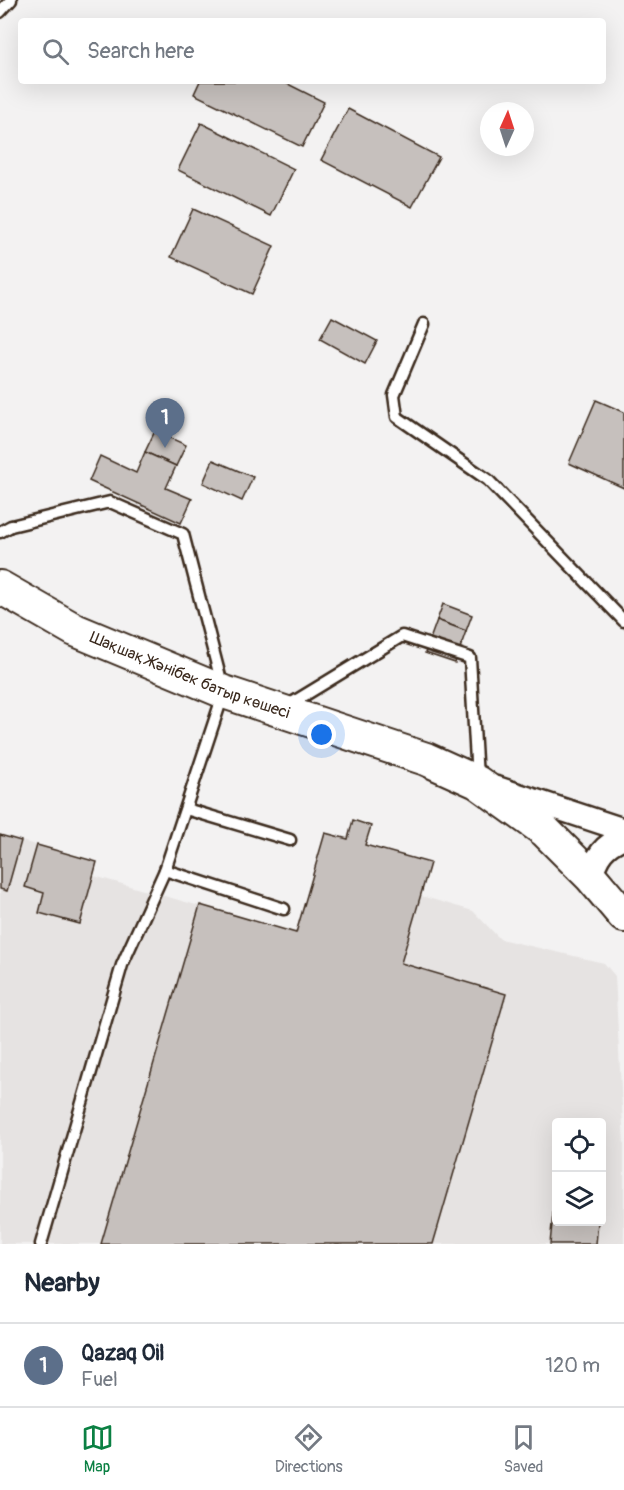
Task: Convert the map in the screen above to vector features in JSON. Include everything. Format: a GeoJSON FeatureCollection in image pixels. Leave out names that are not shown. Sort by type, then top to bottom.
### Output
{"type":"FeatureCollection","features":[{"type":"Feature","properties":{"kind":"main road","name":"Шақшақ Жәнібек батыр көшесі"},"geometry":{"type":"LineString","coordinates":[[0,587],[75,630],[224,692],[426,759],[477,782]]}},
{"type":"Feature","properties":{"kind":"main road"},"geometry":{"type":"LineString","coordinates":[[477,782],[545,831],[591,877],[624,916]]}},
{"type":"Feature","properties":{"kind":"street","name":"Шақшақ Жәнібек батыр көшесі"},"geometry":{"type":"LineString","coordinates":[[477,782],[624,830]]}},
{"type":"Feature","properties":{"kind":"street"},"geometry":{"type":"LineString","coordinates":[[591,877],[600,854],[612,842],[624,837]]}},
{"type":"Feature","properties":{"kind":"lane"},"geometry":{"type":"LineString","coordinates":[[0,12],[11,0]]}},
{"type":"Feature","properties":{"kind":"lane"},"geometry":{"type":"LineString","coordinates":[[424,324],[394,395],[397,417],[488,480],[624,621]]}},
{"type":"Feature","properties":{"kind":"lane"},"geometry":{"type":"LineString","coordinates":[[0,532],[11,526],[110,502],[183,534],[224,692],[165,870],[122,965],[41,1244]]}},
{"type":"Feature","properties":{"kind":"lane"},"geometry":{"type":"LineString","coordinates":[[279,711],[402,636],[470,658],[477,782]]}},
{"type":"Feature","properties":{"kind":"lane"},"geometry":{"type":"LineString","coordinates":[[186,809],[290,840]]}},
{"type":"Feature","properties":{"kind":"lane"},"geometry":{"type":"LineString","coordinates":[[165,870],[284,909]]}},
{"type":"Feature","properties":{"kind":"shaded area"},"geometry":{"type":"Polygon","coordinates":[[[353,820],[371,826],[365,845],[430,863],[421,896],[473,911],[500,939],[604,963],[615,976],[624,1145],[624,1244],[0,1244],[0,835],[97,862],[94,876],[295,933],[325,833],[347,839],[353,820]]]}},
{"type":"Feature","properties":{"kind":"building"},"geometry":{"type":"Polygon","coordinates":[[[199,84],[288,84],[324,102],[302,147],[194,94],[199,84]]]}},
{"type":"Feature","properties":{"kind":"building"},"geometry":{"type":"Polygon","coordinates":[[[348,109],[439,157],[412,207],[321,160],[348,109]]]}},
{"type":"Feature","properties":{"kind":"building"},"geometry":{"type":"Polygon","coordinates":[[[201,123],[294,169],[271,216],[178,170],[201,123]]]}},
{"type":"Feature","properties":{"kind":"building"},"geometry":{"type":"Polygon","coordinates":[[[193,209],[274,246],[252,294],[171,257],[193,209]]]}},
{"type":"Feature","properties":{"kind":"building"},"geometry":{"type":"Polygon","coordinates":[[[332,317],[377,341],[365,364],[320,339],[332,317]]]}},
{"type":"Feature","properties":{"kind":"building"},"geometry":{"type":"Polygon","coordinates":[[[596,400],[624,412],[624,488],[569,463],[596,400]]]}},
{"type":"Feature","properties":{"kind":"building"},"geometry":{"type":"Polygon","coordinates":[[[155,431],[186,445],[176,466],[145,452],[155,431]]]}},
{"type":"Feature","properties":{"kind":"building"},"geometry":{"type":"Polygon","coordinates":[[[145,452],[176,466],[166,488],[192,499],[181,523],[89,481],[100,456],[136,473],[145,452]]]}},
{"type":"Feature","properties":{"kind":"building"},"geometry":{"type":"Polygon","coordinates":[[[213,460],[253,477],[242,501],[203,483],[213,460]]]}},
{"type":"Feature","properties":{"kind":"building"},"geometry":{"type":"Polygon","coordinates":[[[443,604],[472,615],[466,631],[437,620],[443,604]]]}},
{"type":"Feature","properties":{"kind":"building"},"geometry":{"type":"Polygon","coordinates":[[[437,620],[466,631],[455,663],[425,653],[437,620]]]}},
{"type":"Feature","properties":{"kind":"building"},"geometry":{"type":"Polygon","coordinates":[[[353,820],[371,826],[365,845],[430,863],[401,963],[506,994],[433,1244],[101,1244],[200,905],[296,933],[325,833],[348,839],[353,820]]]}},
{"type":"Feature","properties":{"kind":"building"},"geometry":{"type":"Polygon","coordinates":[[[0,835],[21,841],[7,891],[0,889],[0,835]]]}},
{"type":"Feature","properties":{"kind":"building"},"geometry":{"type":"Polygon","coordinates":[[[37,845],[97,862],[80,924],[39,913],[44,893],[25,887],[37,845]]]}},
{"type":"Feature","properties":{"kind":"building"},"geometry":{"type":"Polygon","coordinates":[[[552,1224],[552,1226],[598,1226],[596,1244],[550,1244],[552,1224]]]}},
{"type":"Feature","properties":{"kind":"place","name":"Qazaq Oil"},"geometry":{"type":"Point","coordinates":[165,448]}}]}
